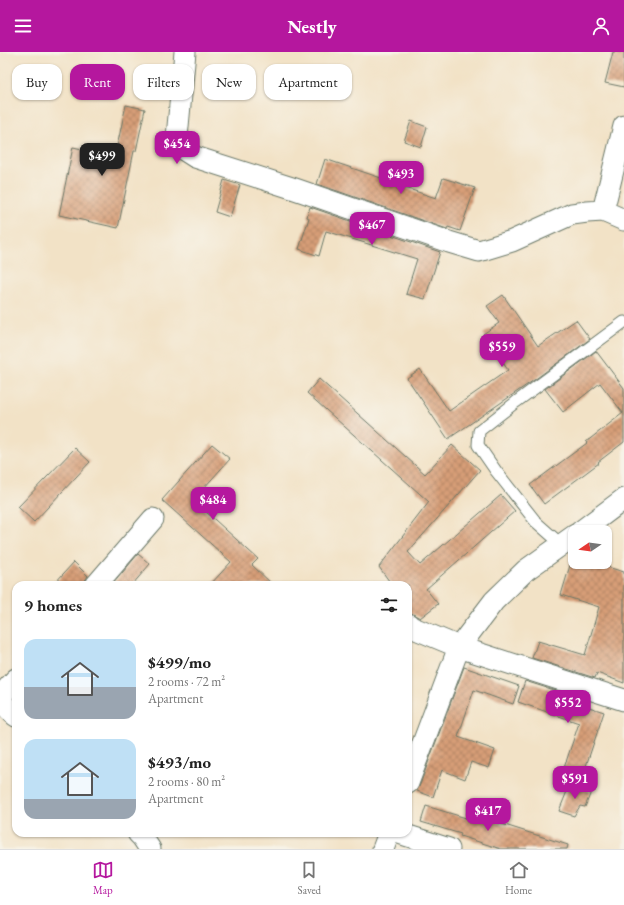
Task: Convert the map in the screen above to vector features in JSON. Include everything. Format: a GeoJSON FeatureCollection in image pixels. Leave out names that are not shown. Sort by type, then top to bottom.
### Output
{"type":"FeatureCollection","features":[{"type":"Feature","properties":{"kind":"street"},"geometry":{"type":"LineString","coordinates":[[185,52],[177,137],[181,148],[195,157],[479,251],[512,241],[572,214],[603,211],[624,220]]}},
{"type":"Feature","properties":{"kind":"street"},"geometry":{"type":"LineString","coordinates":[[603,211],[624,126]]}},
{"type":"Feature","properties":{"kind":"street"},"geometry":{"type":"LineString","coordinates":[[589,525],[624,499]]}},
{"type":"Feature","properties":{"kind":"street"},"geometry":{"type":"LineString","coordinates":[[99,581],[153,519]]}},
{"type":"Feature","properties":{"kind":"street"},"geometry":{"type":"LineString","coordinates":[[412,772],[459,647],[494,601],[526,570],[568,540]]}},
{"type":"Feature","properties":{"kind":"street"},"geometry":{"type":"LineString","coordinates":[[412,627],[459,647],[624,700]]}},
{"type":"Feature","properties":{"kind":"street"},"geometry":{"type":"LineString","coordinates":[[0,697],[12,684]]}},
{"type":"Feature","properties":{"kind":"street"},"geometry":{"type":"LineString","coordinates":[[0,701],[12,712]]}},
{"type":"Feature","properties":{"kind":"street"},"geometry":{"type":"LineString","coordinates":[[383,849],[388,837]]}},
{"type":"Feature","properties":{"kind":"street"},"geometry":{"type":"LineString","coordinates":[[412,837],[449,849]]}},
{"type":"Feature","properties":{"kind":"lane"},"geometry":{"type":"LineString","coordinates":[[568,540],[536,522],[496,471],[478,445],[480,430],[624,322]]}},
{"type":"Feature","properties":{"kind":"building"},"geometry":{"type":"Polygon","coordinates":[[[613,52],[624,52],[624,87],[605,83],[613,52]]]}},
{"type":"Feature","properties":{"kind":"building"},"geometry":{"type":"Polygon","coordinates":[[[126,105],[145,109],[136,151],[134,151],[118,228],[59,215],[73,147],[115,156],[126,105]]]}},
{"type":"Feature","properties":{"kind":"building"},"geometry":{"type":"Polygon","coordinates":[[[411,121],[427,127],[421,147],[404,141],[411,121]]]}},
{"type":"Feature","properties":{"kind":"building"},"geometry":{"type":"Polygon","coordinates":[[[325,159],[436,198],[443,178],[475,188],[460,231],[448,227],[447,229],[317,184],[325,159]]]}},
{"type":"Feature","properties":{"kind":"building"},"geometry":{"type":"Polygon","coordinates":[[[224,180],[240,185],[230,217],[215,212],[224,180]]]}},
{"type":"Feature","properties":{"kind":"building"},"geometry":{"type":"Polygon","coordinates":[[[310,207],[440,252],[425,299],[406,294],[417,259],[326,231],[319,256],[299,249],[309,218],[307,217],[310,207]]]}},
{"type":"Feature","properties":{"kind":"building"},"geometry":{"type":"Polygon","coordinates":[[[503,295],[538,346],[576,320],[590,339],[537,378],[448,439],[407,378],[420,369],[449,411],[508,370],[483,334],[499,323],[487,306],[503,295]]]}},
{"type":"Feature","properties":{"kind":"building"},"geometry":{"type":"Polygon","coordinates":[[[596,351],[624,388],[624,442],[598,462],[599,463],[544,504],[530,485],[587,443],[586,442],[623,413],[600,383],[563,412],[545,389],[596,351]]]}},
{"type":"Feature","properties":{"kind":"building"},"geometry":{"type":"Polygon","coordinates":[[[319,379],[425,474],[452,445],[480,470],[408,552],[420,565],[501,495],[515,511],[426,589],[438,604],[420,618],[412,614],[412,581],[389,581],[379,567],[429,502],[307,393],[319,379]]]}},
{"type":"Feature","properties":{"kind":"building"},"geometry":{"type":"Polygon","coordinates":[[[212,444],[230,459],[193,500],[258,559],[252,565],[269,581],[214,581],[231,562],[162,500],[212,444]]]}},
{"type":"Feature","properties":{"kind":"building"},"geometry":{"type":"Polygon","coordinates":[[[75,448],[90,462],[34,522],[18,507],[75,448]]]}},
{"type":"Feature","properties":{"kind":"building"},"geometry":{"type":"Polygon","coordinates":[[[138,554],[150,564],[135,581],[115,581],[138,554]]]}},
{"type":"Feature","properties":{"kind":"building"},"geometry":{"type":"Polygon","coordinates":[[[74,562],[88,576],[85,581],[57,581],[74,562]]]}},
{"type":"Feature","properties":{"kind":"building"},"geometry":{"type":"Polygon","coordinates":[[[612,568],[624,572],[624,683],[597,673],[595,678],[532,658],[538,641],[585,655],[599,607],[561,595],[569,569],[612,568]]]}},
{"type":"Feature","properties":{"kind":"building"},"geometry":{"type":"Polygon","coordinates":[[[464,667],[519,686],[513,704],[474,690],[458,737],[495,750],[489,768],[471,762],[465,779],[442,770],[433,797],[417,791],[464,667]]]}},
{"type":"Feature","properties":{"kind":"building"},"geometry":{"type":"Polygon","coordinates":[[[525,681],[588,701],[586,706],[604,712],[580,784],[561,777],[579,723],[518,702],[525,681]]]}},
{"type":"Feature","properties":{"kind":"building"},"geometry":{"type":"Polygon","coordinates":[[[570,784],[591,792],[585,807],[580,806],[574,816],[559,811],[570,784]]]}},
{"type":"Feature","properties":{"kind":"building"},"geometry":{"type":"Polygon","coordinates":[[[426,806],[466,818],[467,813],[568,845],[567,849],[501,849],[460,836],[461,834],[421,822],[426,806]]]}}]}
